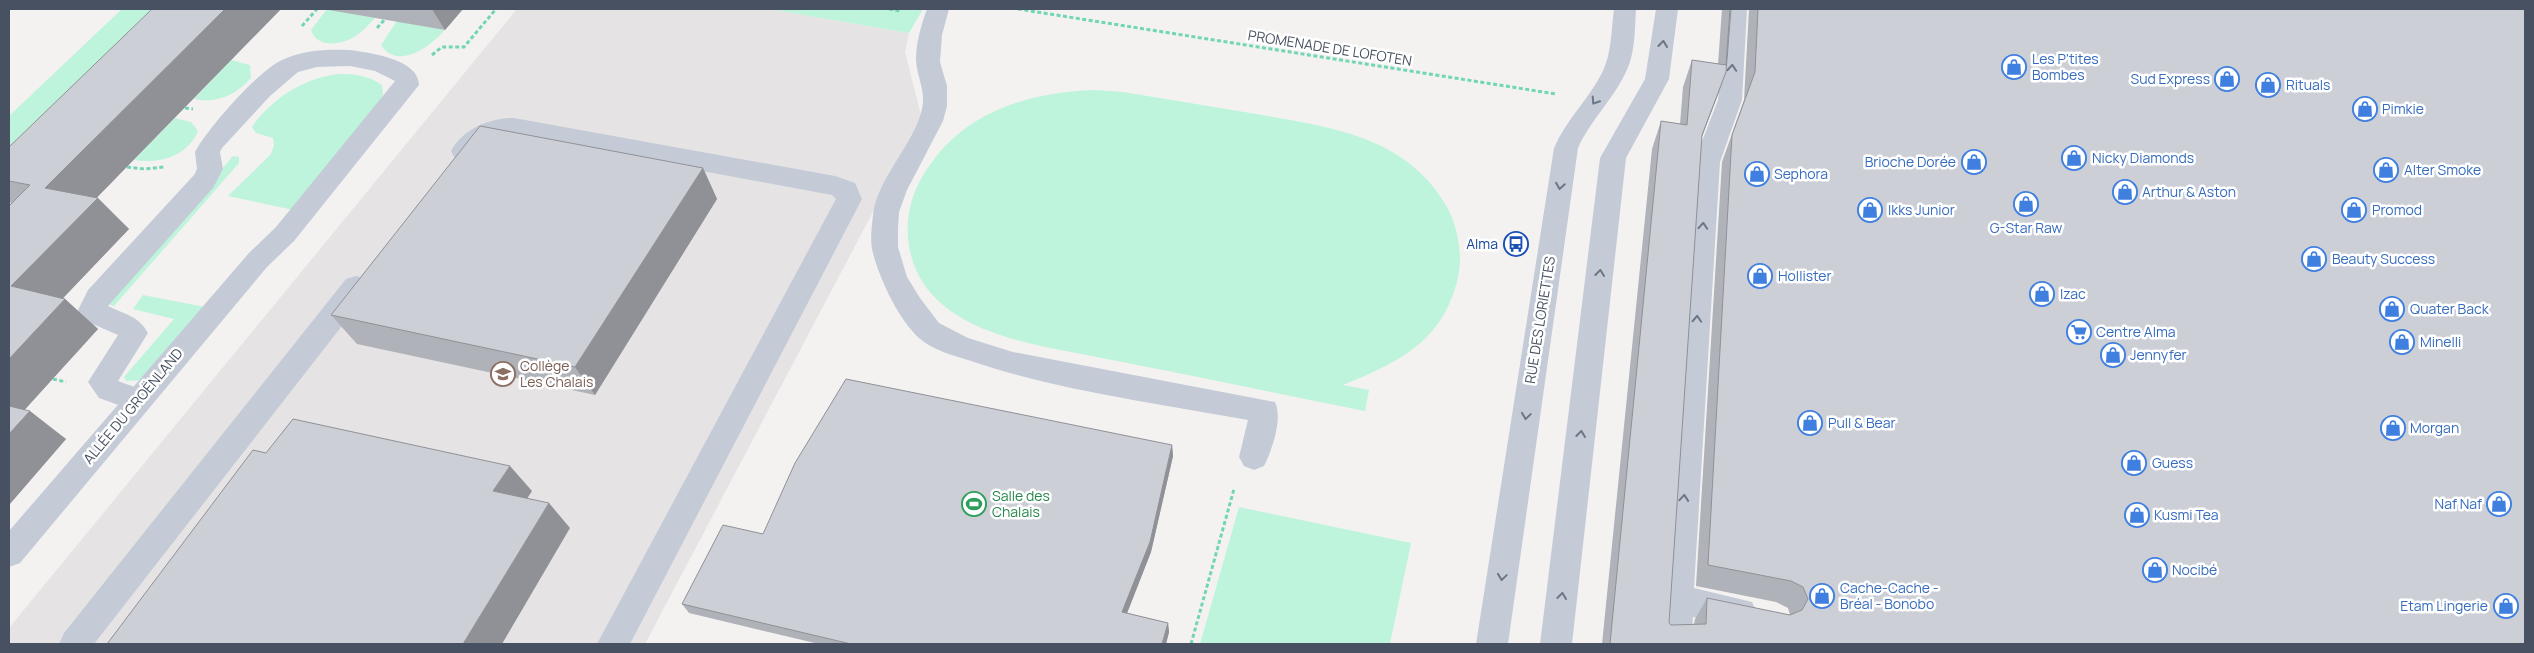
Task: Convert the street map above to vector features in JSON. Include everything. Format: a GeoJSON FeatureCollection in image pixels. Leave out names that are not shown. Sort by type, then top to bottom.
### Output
{"type":"FeatureCollection","features":[{"type":"Feature","properties":{"kind":"street"},"geometry":{"type":"LineString","coordinates":[[938,9],[930,35],[928,62],[935,86],[935,106],[931,121],[894,190],[886,212],[886,247],[894,278],[910,306],[929,331],[958,346],[1013,364],[1265,411],[1254,457]]}},
{"type":"Feature","properties":{"kind":"street","name":"RUE DES LORIETTES"},"geometry":{"type":"LineString","coordinates":[[1492,644],[1566,148],[1570,138],[1596,101],[1618,63],[1625,9]]}},
{"type":"Feature","properties":{"kind":"street"},"geometry":{"type":"LineString","coordinates":[[1556,644],[1613,158],[1660,72],[1666,9]]}},
{"type":"Feature","properties":{"kind":"street"},"geometry":{"type":"LineString","coordinates":[[1675,644],[1707,162],[1730,100],[1736,9]]}},
{"type":"Feature","properties":{"kind":"street"},"geometry":{"type":"LineString","coordinates":[[138,400],[109,390],[102,382],[109,369],[124,353],[134,333],[124,322],[99,315],[92,310],[98,298],[204,180],[210,169],[207,152],[213,142],[289,66],[328,58],[352,58],[375,62],[400,72],[408,78]]}},
{"type":"Feature","properties":{"kind":"street","name":"ALLÉE DU GROËNLAND"},"geometry":{"type":"LineString","coordinates":[[9,553],[258,260],[285,234],[407,86],[408,78]]}},
{"type":"Feature","properties":{"kind":"street"},"geometry":{"type":"LineString","coordinates":[[446,173],[466,147],[479,136],[500,126],[527,129],[779,175],[835,186],[846,190],[848,199],[838,225],[613,644]]}},
{"type":"Feature","properties":{"kind":"street"},"geometry":{"type":"LineString","coordinates":[[75,644],[372,268]]}},
{"type":"Feature","properties":{"kind":"street"},"geometry":{"type":"LineString","coordinates":[[1677,599],[1765,617]]}},
{"type":"Feature","properties":{"kind":"path"},"geometry":{"type":"LineString","coordinates":[[408,78],[442,47],[464,47],[496,9]]}},
{"type":"Feature","properties":{"kind":"path","name":"PROMENADE DE LOFOTEN"},"geometry":{"type":"LineString","coordinates":[[1018,9],[1554,94],[1577,93],[1596,101]]}},
{"type":"Feature","properties":{"kind":"path"},"geometry":{"type":"LineString","coordinates":[[1191,644],[1241,461],[1254,457]]}},
{"type":"Feature","properties":{"kind":"shaded area","name":"Collège Les Chalais"},"geometry":{"type":"Polygon","coordinates":[[[517,9],[769,9],[909,33],[905,52],[922,119],[645,644],[9,644],[9,628],[517,9]]]}},
{"type":"Feature","properties":{"kind":"green space"},"geometry":{"type":"Polygon","coordinates":[[[122,9],[158,9],[9,165],[9,116],[122,9]]]}},
{"type":"Feature","properties":{"kind":"green space"},"geometry":{"type":"Polygon","coordinates":[[[327,9],[375,18],[365,29],[349,40],[326,43],[314,37],[311,30],[327,9]]]}},
{"type":"Feature","properties":{"kind":"green space"},"geometry":{"type":"Polygon","coordinates":[[[769,9],[923,9],[909,33],[769,9]]]}},
{"type":"Feature","properties":{"kind":"green space"},"geometry":{"type":"Polygon","coordinates":[[[397,21],[445,30],[423,49],[405,56],[396,56],[388,52],[381,45],[397,21]]]}},
{"type":"Feature","properties":{"kind":"green space"},"geometry":{"type":"Polygon","coordinates":[[[231,60],[250,65],[251,78],[239,89],[225,97],[210,100],[194,99],[231,60]]]}},
{"type":"Feature","properties":{"kind":"green space"},"geometry":{"type":"Polygon","coordinates":[[[338,74],[355,75],[371,79],[382,85],[383,94],[378,107],[293,210],[228,196],[271,154],[274,145],[273,138],[256,133],[252,127],[269,107],[301,85],[325,76],[338,74]]]}},
{"type":"Feature","properties":{"kind":"green space"},"geometry":{"type":"Polygon","coordinates":[[[1094,90],[1123,92],[1334,129],[1386,149],[1409,163],[1430,183],[1447,207],[1454,224],[1460,250],[1458,277],[1442,318],[1416,347],[1382,368],[1343,385],[1369,390],[1365,411],[1025,342],[973,324],[951,311],[932,294],[917,272],[909,246],[908,223],[915,191],[932,162],[947,144],[964,129],[1004,107],[1048,95],[1094,90]]]}},
{"type":"Feature","properties":{"kind":"green space"},"geometry":{"type":"Polygon","coordinates":[[[175,118],[191,122],[198,131],[187,147],[171,157],[153,161],[134,160],[175,118]]]}},
{"type":"Feature","properties":{"kind":"green space"},"geometry":{"type":"Polygon","coordinates":[[[233,156],[239,157],[239,163],[114,306],[107,304],[233,156]]]}},
{"type":"Feature","properties":{"kind":"green space"},"geometry":{"type":"Polygon","coordinates":[[[143,295],[205,307],[142,380],[126,381],[124,377],[174,319],[133,309],[143,295]]]}},
{"type":"Feature","properties":{"kind":"green space"},"geometry":{"type":"Polygon","coordinates":[[[1239,507],[1411,543],[1390,644],[1200,644],[1239,507]]]}},
{"type":"Feature","properties":{"kind":"building"},"geometry":{"type":"Polygon","coordinates":[[[152,9],[225,9],[45,188],[98,198],[11,286],[65,299],[9,359],[9,206],[30,185],[9,181],[9,147],[152,9]]]}},
{"type":"Feature","properties":{"kind":"building","name":"Centre Alma"},"geometry":{"type":"Polygon","coordinates":[[[1730,9],[1726,72],[1702,135],[1669,623],[1671,625],[1706,624],[1707,598],[1790,615],[1802,610],[1808,599],[1803,587],[1791,581],[1708,565],[1732,135],[1755,72],[1758,9],[2525,9],[2525,644],[1610,644],[1661,121],[1687,125],[1692,60],[1726,65],[1730,9]]]}},
{"type":"Feature","properties":{"kind":"building"},"geometry":{"type":"Polygon","coordinates":[[[480,126],[703,168],[575,367],[331,315],[480,126]]]}},
{"type":"Feature","properties":{"kind":"building","name":"Salle des Chalais"},"geometry":{"type":"Polygon","coordinates":[[[846,379],[1172,445],[1150,542],[1122,612],[1168,623],[1162,644],[851,644],[682,604],[723,525],[763,534],[795,463],[846,379]]]}},
{"type":"Feature","properties":{"kind":"building"},"geometry":{"type":"Polygon","coordinates":[[[9,406],[30,411],[9,434],[9,406]]]}},
{"type":"Feature","properties":{"kind":"building"},"geometry":{"type":"Polygon","coordinates":[[[293,419],[510,466],[493,491],[549,503],[463,644],[107,644],[253,450],[266,453],[293,419]]]}},
{"type":"Feature","properties":{"kind":"place","name":"Les P'tites Bombes"},"geometry":{"type":"Point","coordinates":[2014,67]}},
{"type":"Feature","properties":{"kind":"place","name":"Sud Express"},"geometry":{"type":"Point","coordinates":[2227,79]}},
{"type":"Feature","properties":{"kind":"place","name":"Rituals"},"geometry":{"type":"Point","coordinates":[2268,85]}},
{"type":"Feature","properties":{"kind":"place","name":"Pimkie"},"geometry":{"type":"Point","coordinates":[2365,109]}},
{"type":"Feature","properties":{"kind":"place","name":"Nicky Diamonds"},"geometry":{"type":"Point","coordinates":[2074,158]}},
{"type":"Feature","properties":{"kind":"place","name":"Brioche Dorée"},"geometry":{"type":"Point","coordinates":[1974,162]}},
{"type":"Feature","properties":{"kind":"place","name":"Alter Smoke"},"geometry":{"type":"Point","coordinates":[2386,170]}},
{"type":"Feature","properties":{"kind":"place","name":"Sephora"},"geometry":{"type":"Point","coordinates":[1757,174]}},
{"type":"Feature","properties":{"kind":"place","name":"Arthur & Aston"},"geometry":{"type":"Point","coordinates":[2125,192]}},
{"type":"Feature","properties":{"kind":"place","name":"G-Star Raw"},"geometry":{"type":"Point","coordinates":[2026,204]}},
{"type":"Feature","properties":{"kind":"place","name":"Ikks Junior"},"geometry":{"type":"Point","coordinates":[1870,210]}},
{"type":"Feature","properties":{"kind":"place","name":"Promod"},"geometry":{"type":"Point","coordinates":[2354,210]}},
{"type":"Feature","properties":{"kind":"place","name":"Alma"},"geometry":{"type":"Point","coordinates":[1516,244]}},
{"type":"Feature","properties":{"kind":"place","name":"Beauty Success"},"geometry":{"type":"Point","coordinates":[2314,259]}},
{"type":"Feature","properties":{"kind":"place","name":"Hollister"},"geometry":{"type":"Point","coordinates":[1760,276]}},
{"type":"Feature","properties":{"kind":"place","name":"Izac"},"geometry":{"type":"Point","coordinates":[2042,294]}},
{"type":"Feature","properties":{"kind":"place","name":"Quater Back"},"geometry":{"type":"Point","coordinates":[2392,309]}},
{"type":"Feature","properties":{"kind":"place","name":"Centre Alma"},"geometry":{"type":"Point","coordinates":[2079,332]}},
{"type":"Feature","properties":{"kind":"place","name":"Minelli"},"geometry":{"type":"Point","coordinates":[2402,342]}},
{"type":"Feature","properties":{"kind":"place","name":"Jennyfer"},"geometry":{"type":"Point","coordinates":[2113,355]}},
{"type":"Feature","properties":{"kind":"place","name":"Collège Les Chalais"},"geometry":{"type":"Point","coordinates":[503,374]}},
{"type":"Feature","properties":{"kind":"place","name":"Pull & Bear"},"geometry":{"type":"Point","coordinates":[1810,423]}},
{"type":"Feature","properties":{"kind":"place","name":"Morgan"},"geometry":{"type":"Point","coordinates":[2393,428]}},
{"type":"Feature","properties":{"kind":"place","name":"Guess"},"geometry":{"type":"Point","coordinates":[2134,463]}},
{"type":"Feature","properties":{"kind":"place","name":"Salle des Chalais"},"geometry":{"type":"Point","coordinates":[974,504]}},
{"type":"Feature","properties":{"kind":"place","name":"Naf Naf"},"geometry":{"type":"Point","coordinates":[2499,504]}},
{"type":"Feature","properties":{"kind":"place","name":"Kusmi Tea"},"geometry":{"type":"Point","coordinates":[2137,515]}},
{"type":"Feature","properties":{"kind":"place","name":"Nocibé"},"geometry":{"type":"Point","coordinates":[2155,570]}},
{"type":"Feature","properties":{"kind":"place","name":"Cache-Cache - Bréal - Bonobo"},"geometry":{"type":"Point","coordinates":[1822,596]}},
{"type":"Feature","properties":{"kind":"place","name":"Etam Lingerie"},"geometry":{"type":"Point","coordinates":[2506,606]}}]}
